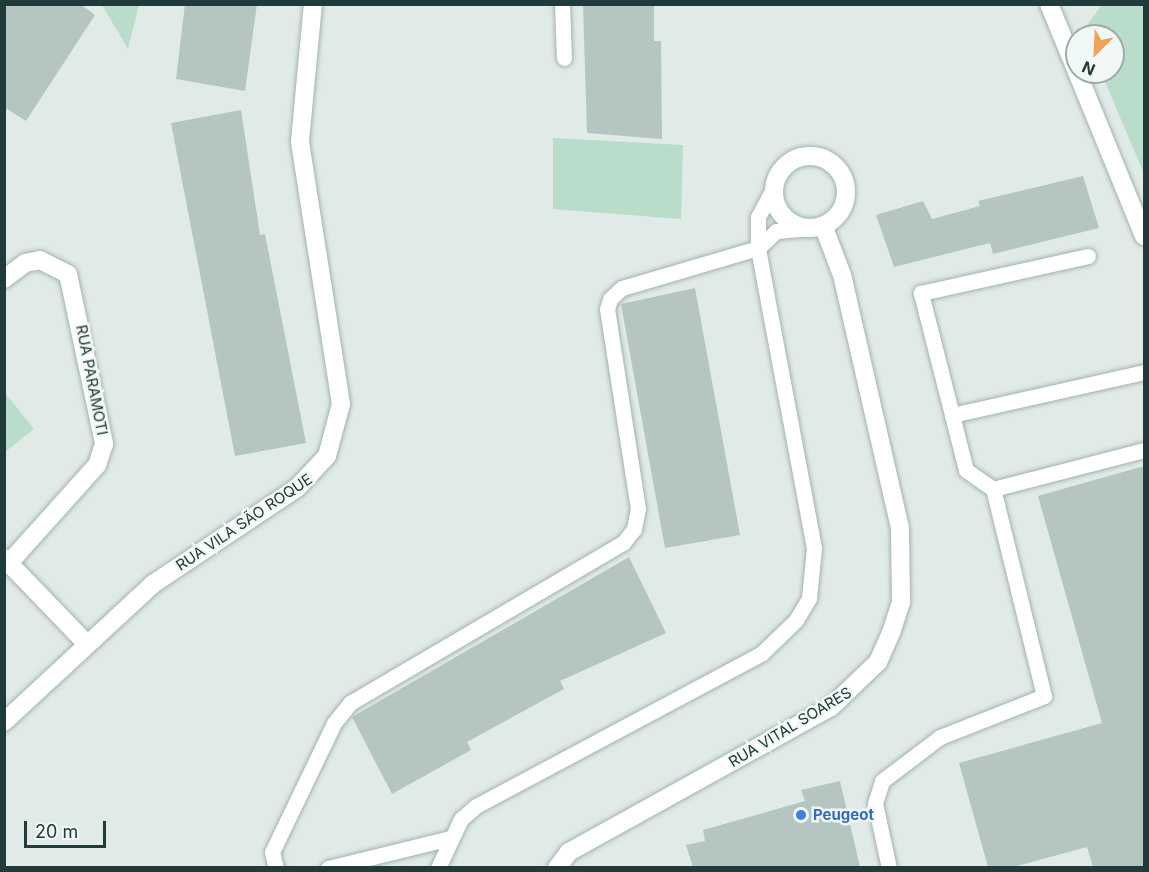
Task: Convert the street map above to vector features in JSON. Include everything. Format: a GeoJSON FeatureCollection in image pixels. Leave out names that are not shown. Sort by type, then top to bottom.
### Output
{"type":"FeatureCollection","features":[{"type":"Feature","properties":{"kind":"street","name":"RUA VILA SÃO ROQUE"},"geometry":{"type":"LineString","coordinates":[[4,722],[86,643],[153,584],[297,488],[322,464],[337,433],[341,404],[300,141],[313,4]]}},
{"type":"Feature","properties":{"kind":"street"},"geometry":{"type":"LineString","coordinates":[[1049,4],[1065,43]]}},
{"type":"Feature","properties":{"kind":"street"},"geometry":{"type":"LineString","coordinates":[[1082,84],[1144,236]]}},
{"type":"Feature","properties":{"kind":"street"},"geometry":{"type":"LineString","coordinates":[[798,158],[833,164],[842,173],[846,198],[834,219],[817,227],[787,220],[779,210],[775,186],[779,174],[798,158]]}},
{"type":"Feature","properties":{"kind":"street","name":"RUA VITAL SOARES"},"geometry":{"type":"LineString","coordinates":[[554,867],[585,843],[831,706],[878,662],[891,633],[901,602],[900,528],[842,275],[817,227]]}},
{"type":"Feature","properties":{"kind":"street","name":"RUA PARAMOTI"},"geometry":{"type":"LineString","coordinates":[[4,279],[25,263],[40,260],[68,274],[104,444],[98,465],[7,560],[86,643]]}},
{"type":"Feature","properties":{"kind":"lane"},"geometry":{"type":"LineString","coordinates":[[562,4],[564,58]]}},
{"type":"Feature","properties":{"kind":"lane"},"geometry":{"type":"LineString","coordinates":[[438,867],[450,837],[477,806],[762,653],[796,620],[809,598],[814,548],[758,248],[758,217],[775,186]]}},
{"type":"Feature","properties":{"kind":"lane"},"geometry":{"type":"LineString","coordinates":[[276,867],[272,852],[334,723],[350,704],[623,543],[634,529],[638,509],[607,309],[610,299],[622,288],[758,248],[776,231],[817,227]]}},
{"type":"Feature","properties":{"kind":"lane"},"geometry":{"type":"LineString","coordinates":[[890,867],[875,803],[882,781],[940,737],[1044,696],[993,489],[966,470],[921,293],[1088,256]]}},
{"type":"Feature","properties":{"kind":"lane"},"geometry":{"type":"LineString","coordinates":[[952,415],[1144,372]]}},
{"type":"Feature","properties":{"kind":"lane"},"geometry":{"type":"LineString","coordinates":[[993,489],[1144,450]]}},
{"type":"Feature","properties":{"kind":"lane"},"geometry":{"type":"LineString","coordinates":[[328,867],[450,837]]}},
{"type":"Feature","properties":{"kind":"green space"},"geometry":{"type":"Polygon","coordinates":[[[102,5],[139,5],[128,49],[102,5]]]}},
{"type":"Feature","properties":{"kind":"green space"},"geometry":{"type":"Polygon","coordinates":[[[1102,5],[1144,5],[1144,174],[1106,84],[1125,84],[1125,24],[1088,24],[1102,5]]]}},
{"type":"Feature","properties":{"kind":"green space"},"geometry":{"type":"Polygon","coordinates":[[[553,138],[683,145],[681,219],[553,209],[553,138]]]}},
{"type":"Feature","properties":{"kind":"green space"},"geometry":{"type":"Polygon","coordinates":[[[5,393],[34,429],[4,452],[5,393]]]}},
{"type":"Feature","properties":{"kind":"building"},"geometry":{"type":"Polygon","coordinates":[[[4,4],[80,4],[95,15],[26,121],[4,107],[4,4]]]}},
{"type":"Feature","properties":{"kind":"building"},"geometry":{"type":"Polygon","coordinates":[[[185,4],[257,4],[245,91],[176,79],[185,4]]]}},
{"type":"Feature","properties":{"kind":"building"},"geometry":{"type":"Polygon","coordinates":[[[583,4],[654,4],[654,41],[661,41],[662,139],[587,133],[583,4]]]}},
{"type":"Feature","properties":{"kind":"building"},"geometry":{"type":"Polygon","coordinates":[[[241,110],[260,235],[265,234],[306,443],[235,456],[171,123],[241,110]]]}},
{"type":"Feature","properties":{"kind":"building"},"geometry":{"type":"Polygon","coordinates":[[[1083,176],[1099,228],[993,254],[990,243],[894,267],[876,215],[923,201],[932,219],[980,206],[978,201],[1083,176]]]}},
{"type":"Feature","properties":{"kind":"building"},"geometry":{"type":"Polygon","coordinates":[[[695,288],[740,535],[665,548],[621,304],[695,288]]]}},
{"type":"Feature","properties":{"kind":"building"},"geometry":{"type":"Polygon","coordinates":[[[1144,466],[1144,867],[1093,867],[1087,847],[1013,867],[988,867],[959,763],[1102,723],[1038,496],[1144,466]]]}},
{"type":"Feature","properties":{"kind":"building"},"geometry":{"type":"Polygon","coordinates":[[[629,557],[666,633],[560,681],[564,689],[467,742],[471,750],[392,794],[352,717],[629,557]]]}},
{"type":"Feature","properties":{"kind":"building","name":"Peugeot"},"geometry":{"type":"Polygon","coordinates":[[[840,781],[860,867],[693,867],[686,845],[705,841],[703,830],[805,801],[801,790],[840,781]]]}},
{"type":"Feature","properties":{"kind":"place","name":"Peugeot"},"geometry":{"type":"Point","coordinates":[801,815]}}]}
